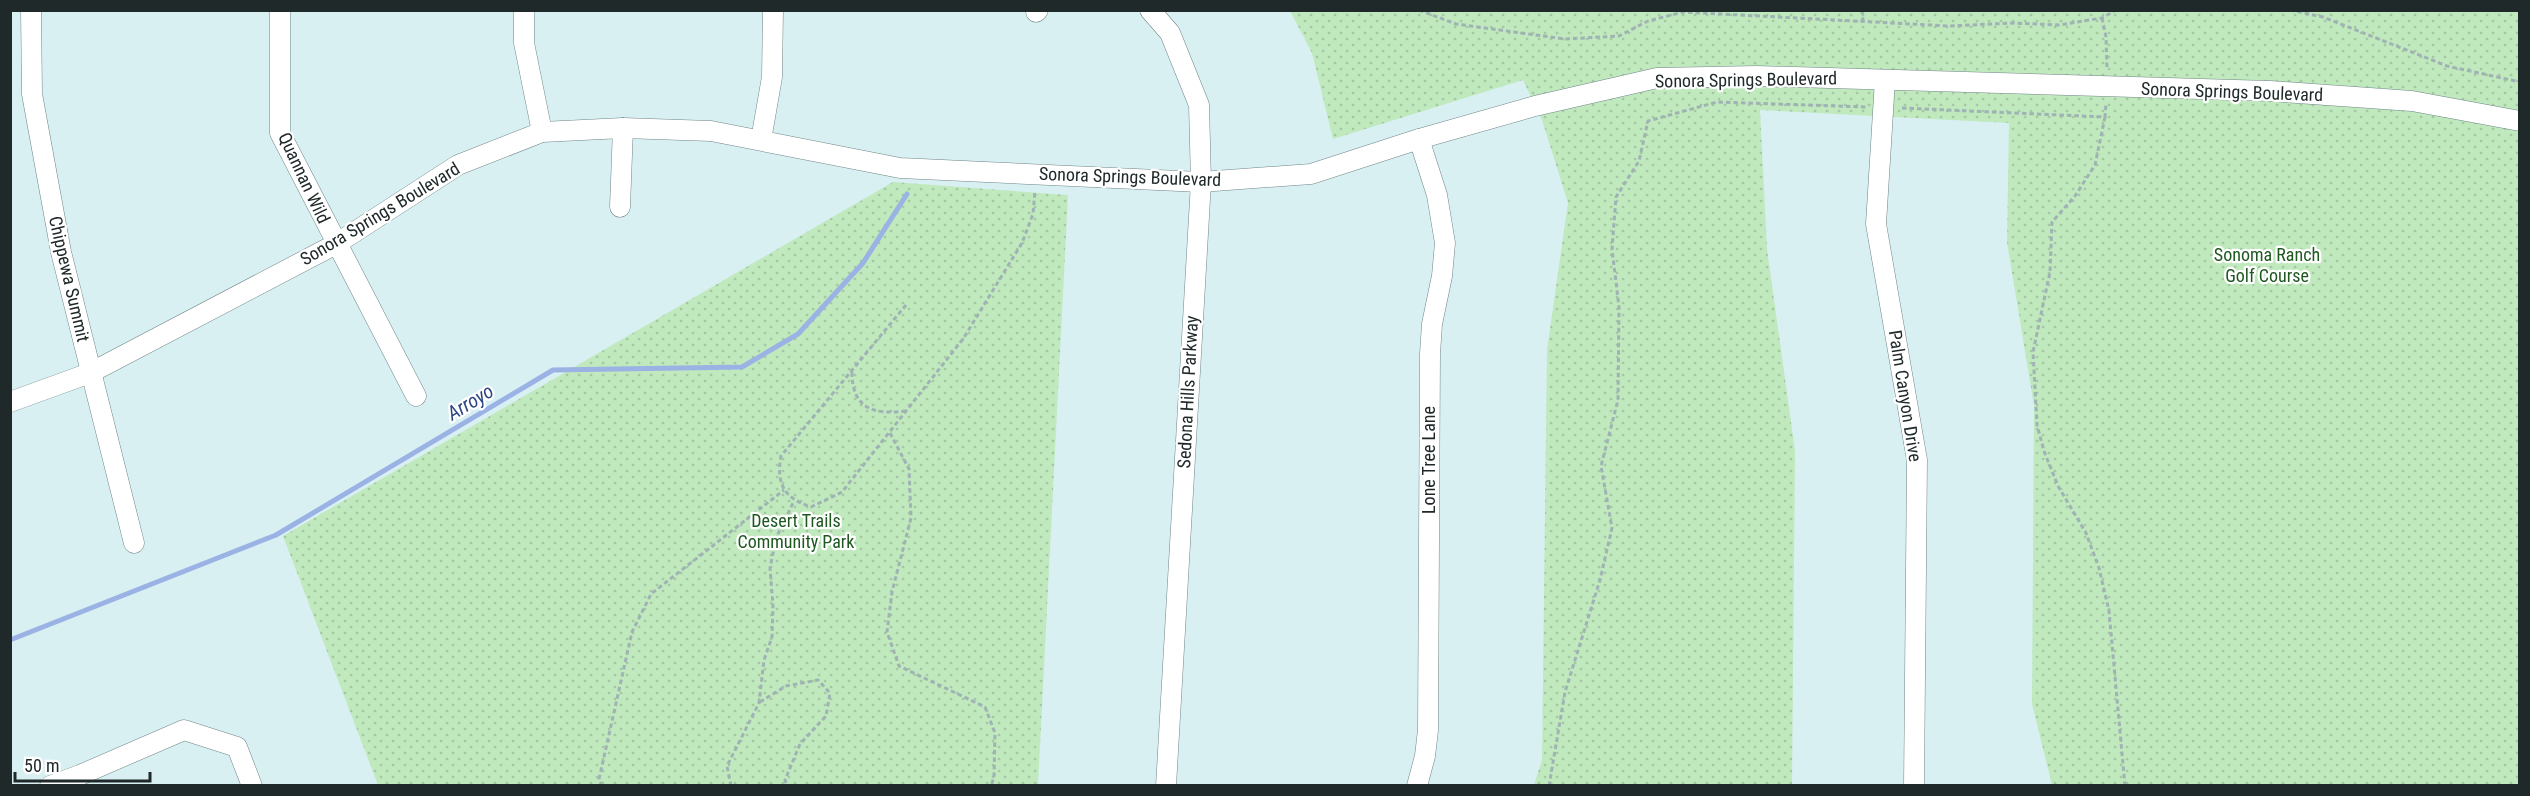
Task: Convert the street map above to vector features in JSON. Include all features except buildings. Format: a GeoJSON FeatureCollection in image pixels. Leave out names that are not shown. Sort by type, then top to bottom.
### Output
{"type":"FeatureCollection","features":[{"type":"Feature","properties":{"kind":"street","name":"Chippewa Summit"},"geometry":{"type":"LineString","coordinates":[[31,10],[32,94],[61,252],[134,543]]}},
{"type":"Feature","properties":{"kind":"street","name":"Quannan Wild"},"geometry":{"type":"LineString","coordinates":[[280,10],[280,133],[416,396]]}},
{"type":"Feature","properties":{"kind":"street"},"geometry":{"type":"LineString","coordinates":[[524,10],[524,43],[542,132]]}},
{"type":"Feature","properties":{"kind":"street"},"geometry":{"type":"LineString","coordinates":[[761,140],[772,77],[773,10]]}},
{"type":"Feature","properties":{"kind":"street","name":"Sedona Hills Parkway"},"geometry":{"type":"LineString","coordinates":[[1150,10],[1170,33],[1200,105],[1201,182],[1166,786]]}},
{"type":"Feature","properties":{"kind":"street","name":"Sonora Springs Boulevard"},"geometry":{"type":"LineString","coordinates":[[10,402],[90,373],[336,244],[458,165],[542,132],[623,128],[711,130],[900,168],[1201,182],[1311,174],[1419,139],[1535,106],[1657,78],[1757,76],[2270,91],[2412,101],[2520,121]]}},
{"type":"Feature","properties":{"kind":"street","name":"Palm Canyon Drive"},"geometry":{"type":"LineString","coordinates":[[1885,80],[1876,224],[1917,460],[1914,786]]}},
{"type":"Feature","properties":{"kind":"street"},"geometry":{"type":"LineString","coordinates":[[620,207],[623,128]]}},
{"type":"Feature","properties":{"kind":"street","name":"Lone Tree Lane"},"geometry":{"type":"LineString","coordinates":[[1417,786],[1425,756],[1428,730],[1430,340],[1442,276],[1444,243],[1437,195],[1419,139]]}},
{"type":"Feature","properties":{"kind":"street"},"geometry":{"type":"LineString","coordinates":[[50,786],[184,730],[237,747],[252,786]]}},
{"type":"Feature","properties":{"kind":"path"},"geometry":{"type":"LineString","coordinates":[[1419,10],[1456,24],[1565,39],[1619,36],[1648,21],[1683,12],[1949,26],[2013,23],[2059,25],[2102,18],[2116,10]]}},
{"type":"Feature","properties":{"kind":"path"},"geometry":{"type":"LineString","coordinates":[[1862,10],[1863,21]]}},
{"type":"Feature","properties":{"kind":"path"},"geometry":{"type":"LineString","coordinates":[[2290,10],[2324,17],[2447,66],[2520,82]]}},
{"type":"Feature","properties":{"kind":"path"},"geometry":{"type":"LineString","coordinates":[[2102,18],[2106,37],[2105,117],[2095,165],[2074,196],[2052,222],[2050,272],[2033,352],[2037,425],[2044,451],[2058,486],[2086,533],[2109,611],[2125,786]]}},
{"type":"Feature","properties":{"kind":"path"},"geometry":{"type":"LineString","coordinates":[[1549,786],[1565,692],[1600,580],[1612,528],[1601,466],[1618,400],[1619,307],[1612,249],[1616,197],[1639,161],[1648,121],[1717,102],[2105,117]]}},
{"type":"Feature","properties":{"kind":"path"},"geometry":{"type":"LineString","coordinates":[[906,305],[781,456],[778,473],[784,490],[794,501],[811,507],[842,492],[963,339],[1022,243],[1033,214],[1037,175]]}},
{"type":"Feature","properties":{"kind":"path"},"geometry":{"type":"LineString","coordinates":[[852,370],[852,384],[859,399],[870,409],[885,414],[907,411]]}},
{"type":"Feature","properties":{"kind":"path"},"geometry":{"type":"LineString","coordinates":[[890,433],[909,469],[912,518],[892,592],[887,632],[899,666],[985,707],[995,733],[994,777],[991,786]]}},
{"type":"Feature","properties":{"kind":"path"},"geometry":{"type":"LineString","coordinates":[[602,786],[599,780],[632,632],[651,594],[784,490]]}},
{"type":"Feature","properties":{"kind":"path"},"geometry":{"type":"LineString","coordinates":[[731,786],[728,766],[759,703],[764,660],[772,637],[773,606],[770,568],[776,538],[794,501]]}},
{"type":"Feature","properties":{"kind":"path"},"geometry":{"type":"LineString","coordinates":[[759,703],[786,686],[818,680],[830,693],[826,716],[800,744],[785,780],[787,786]]}},
{"type":"Feature","properties":{"kind":"green space","name":"Sonoma Ranch Golf Course"},"geometry":{"type":"Polygon","coordinates":[[[1290,11],[2519,11],[2519,785],[2052,785],[2032,704],[2034,406],[2007,242],[2009,123],[1760,110],[1767,249],[1795,451],[1792,785],[1534,785],[1542,760],[1547,350],[1568,203],[1542,120],[1523,80],[1333,139],[1312,53],[1290,11]]]}},
{"type":"Feature","properties":{"kind":"green space","name":"Desert Trails Community Park"},"geometry":{"type":"Polygon","coordinates":[[[893,182],[1068,195],[1038,785],[378,785],[283,536],[893,182]]]}},
{"type":"Feature","properties":{"kind":"waterway","name":"Arroyo"},"geometry":{"type":"LineString","coordinates":[[10,640],[276,535],[553,370],[742,367],[798,334],[863,263],[907,194]]}}]}
